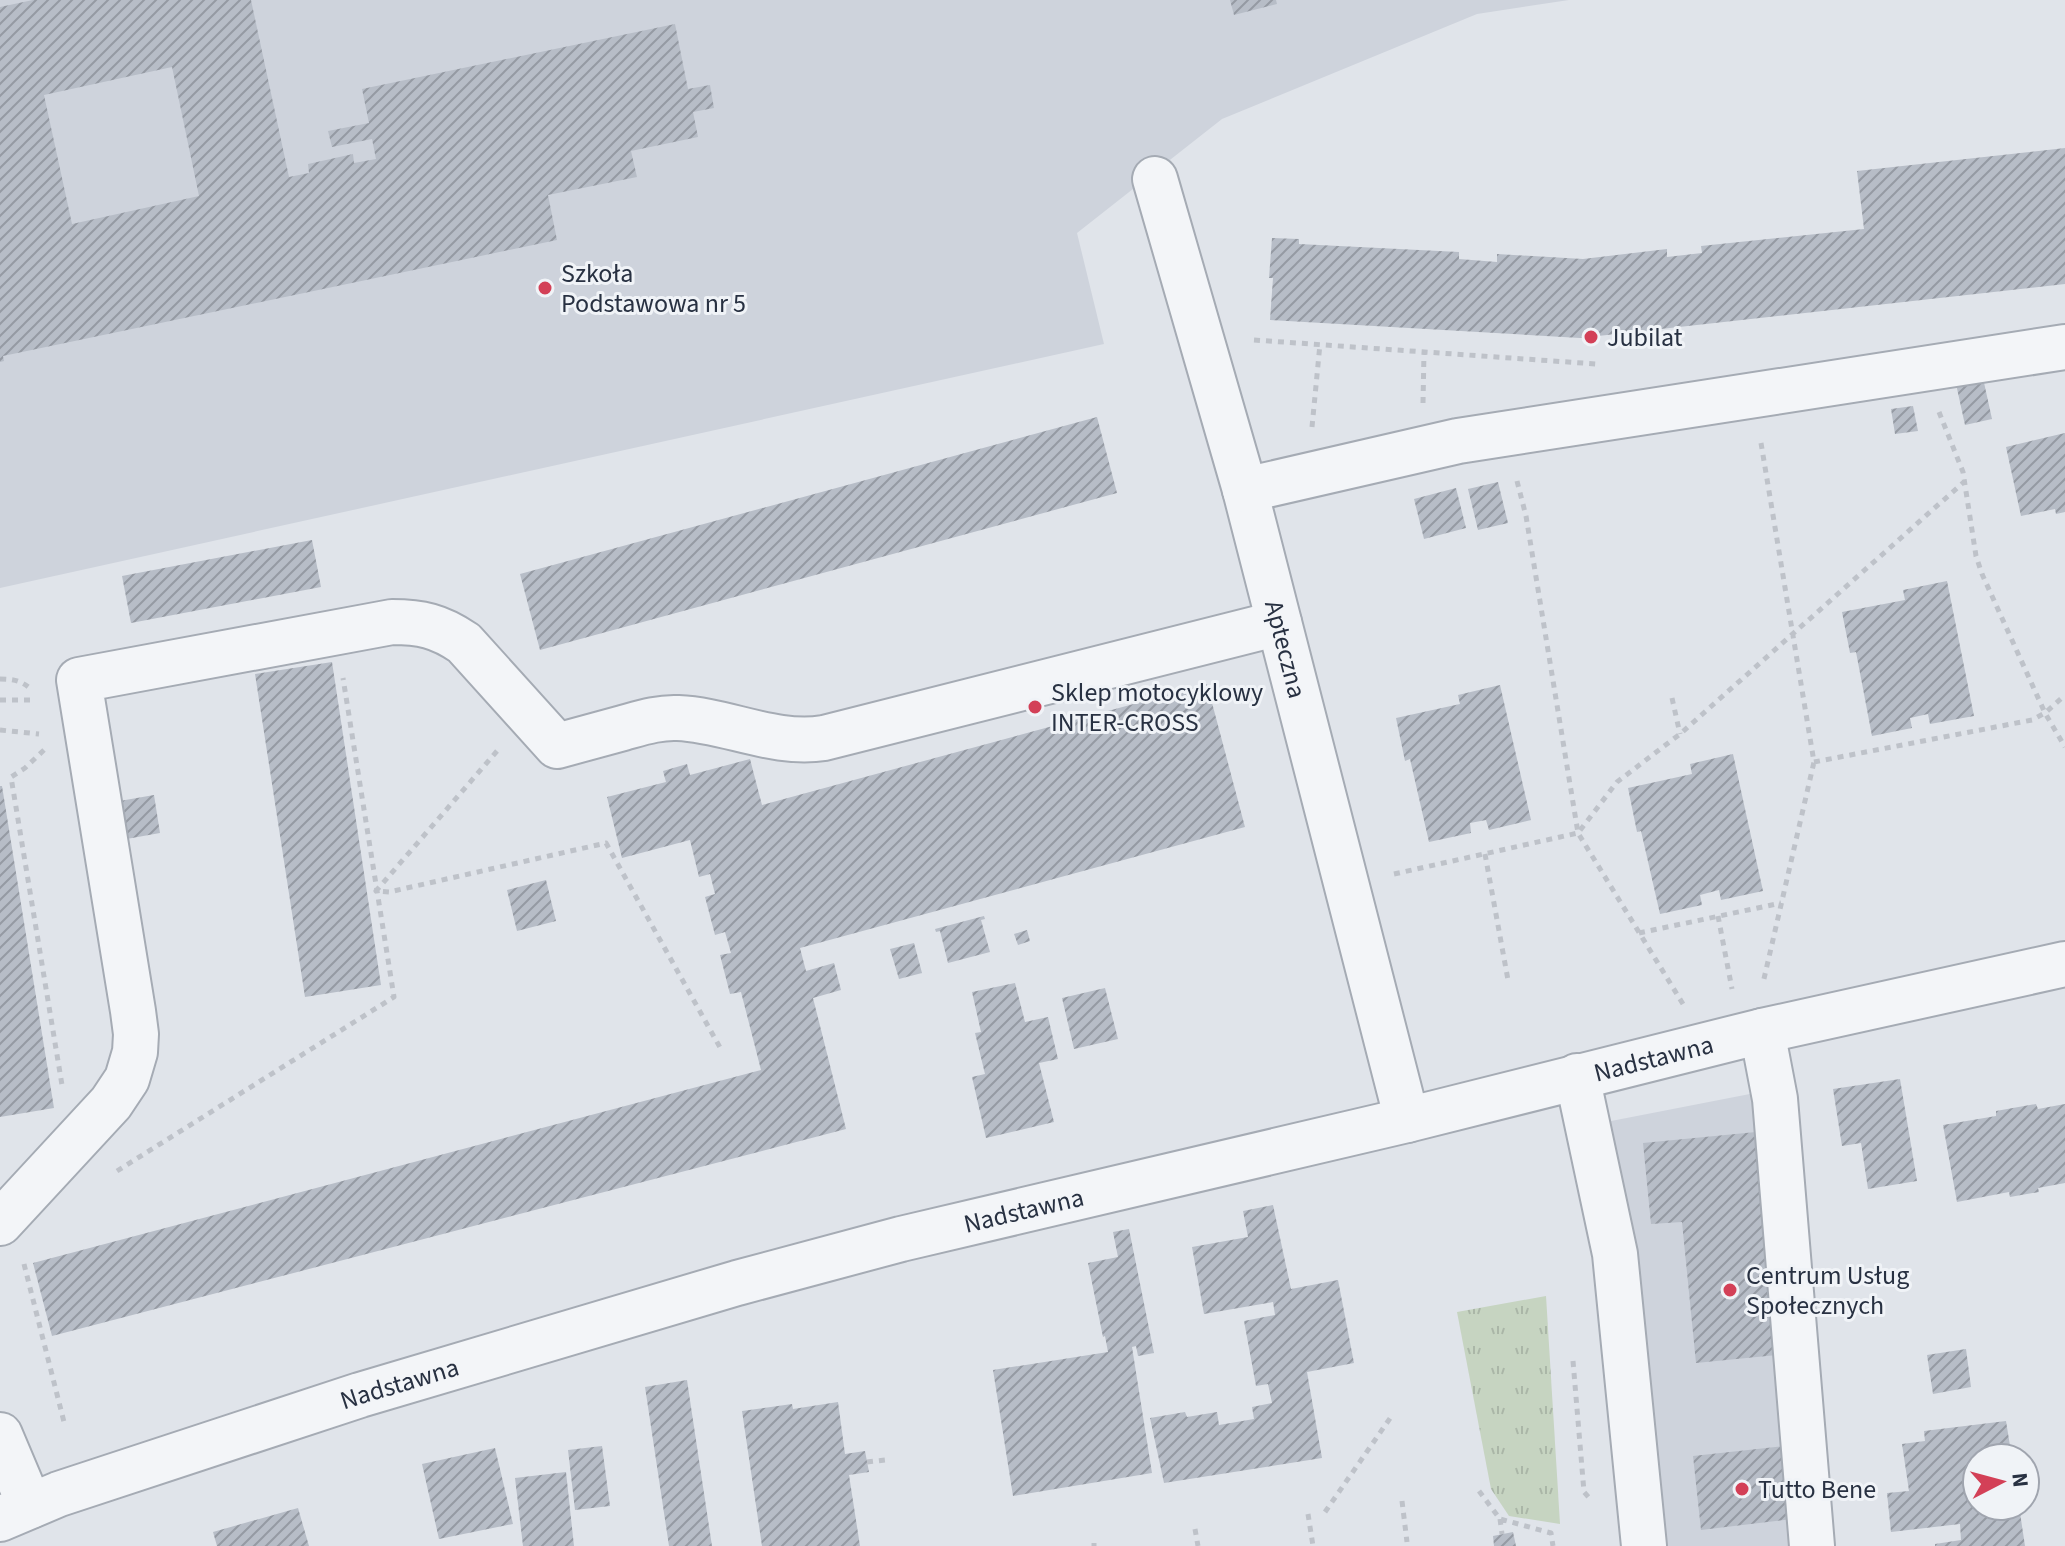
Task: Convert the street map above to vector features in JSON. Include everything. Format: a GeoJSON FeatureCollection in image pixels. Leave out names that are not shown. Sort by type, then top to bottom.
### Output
{"type":"FeatureCollection","features":[{"type":"Feature","properties":{"kind":"street","name":"Apteczna"},"geometry":{"type":"LineString","coordinates":[[1155,179],[1245,490],[1407,1120]]}},
{"type":"Feature","properties":{"kind":"street"},"geometry":{"type":"LineString","coordinates":[[1245,490],[1458,441],[2065,347]]}},
{"type":"Feature","properties":{"kind":"street"},"geometry":{"type":"LineString","coordinates":[[0,1223],[111,1103],[127,1079],[135,1052],[136,1034],[72,728],[79,680],[392,622],[414,622],[447,632],[464,643],[557,746],[654,720],[674,718],[694,719],[804,741],[1279,623]]}},
{"type":"Feature","properties":{"kind":"street","name":"Nadstawna"},"geometry":{"type":"LineString","coordinates":[[15,1512],[73,1489],[360,1395],[751,1279],[901,1239],[1407,1120],[1577,1076],[1752,1009],[2065,964]]}},
{"type":"Feature","properties":{"kind":"street"},"geometry":{"type":"LineString","coordinates":[[1752,1009],[1775,1099],[1812,1546]]}},
{"type":"Feature","properties":{"kind":"street"},"geometry":{"type":"LineString","coordinates":[[1577,1076],[1615,1254],[1644,1546]]}},
{"type":"Feature","properties":{"kind":"street"},"geometry":{"type":"LineString","coordinates":[[0,1435],[15,1512]]}},
{"type":"Feature","properties":{"kind":"path"},"geometry":{"type":"LineString","coordinates":[[1254,340],[1596,364]]}},
{"type":"Feature","properties":{"kind":"path"},"geometry":{"type":"LineString","coordinates":[[1312,427],[1320,344]]}},
{"type":"Feature","properties":{"kind":"path"},"geometry":{"type":"LineString","coordinates":[[1423,405],[1424,352]]}},
{"type":"Feature","properties":{"kind":"path"},"geometry":{"type":"LineString","coordinates":[[1933,368],[1941,418],[1957,453],[1965,481],[1979,565],[2045,713],[2065,747]]}},
{"type":"Feature","properties":{"kind":"path"},"geometry":{"type":"LineString","coordinates":[[1752,1009],[1814,762],[1753,396]]}},
{"type":"Feature","properties":{"kind":"path"},"geometry":{"type":"LineString","coordinates":[[1506,434],[1526,516],[1578,833],[1687,1012]]}},
{"type":"Feature","properties":{"kind":"path"},"geometry":{"type":"LineString","coordinates":[[1394,874],[1578,833],[1617,782],[1680,734],[1965,481]]}},
{"type":"Feature","properties":{"kind":"path"},"geometry":{"type":"LineString","coordinates":[[110,1175],[394,997],[336,632]]}},
{"type":"Feature","properties":{"kind":"path"},"geometry":{"type":"LineString","coordinates":[[0,679],[23,682],[40,700]]}},
{"type":"Feature","properties":{"kind":"path"},"geometry":{"type":"LineString","coordinates":[[1814,762],[2032,720],[2065,695]]}},
{"type":"Feature","properties":{"kind":"path"},"geometry":{"type":"LineString","coordinates":[[1672,698],[1680,734]]}},
{"type":"Feature","properties":{"kind":"path"},"geometry":{"type":"LineString","coordinates":[[0,700],[19,700]]}},
{"type":"Feature","properties":{"kind":"path"},"geometry":{"type":"LineString","coordinates":[[376,891],[529,714]]}},
{"type":"Feature","properties":{"kind":"path"},"geometry":{"type":"LineString","coordinates":[[0,730],[72,728]]}},
{"type":"Feature","properties":{"kind":"path"},"geometry":{"type":"LineString","coordinates":[[0,779],[11,777],[25,768],[72,728]]}},
{"type":"Feature","properties":{"kind":"path"},"geometry":{"type":"LineString","coordinates":[[11,777],[72,1145]]}},
{"type":"Feature","properties":{"kind":"path"},"geometry":{"type":"LineString","coordinates":[[376,891],[389,892],[606,843],[722,1051]]}},
{"type":"Feature","properties":{"kind":"path"},"geometry":{"type":"LineString","coordinates":[[1485,854],[1508,980]]}},
{"type":"Feature","properties":{"kind":"path"},"geometry":{"type":"LineString","coordinates":[[1639,933],[1781,903]]}},
{"type":"Feature","properties":{"kind":"path"},"geometry":{"type":"LineString","coordinates":[[1718,916],[1752,1009]]}},
{"type":"Feature","properties":{"kind":"path"},"geometry":{"type":"LineString","coordinates":[[24,1263],[64,1422]]}},
{"type":"Feature","properties":{"kind":"path"},"geometry":{"type":"LineString","coordinates":[[1325,1512],[1393,1414]]}},
{"type":"Feature","properties":{"kind":"path"},"geometry":{"type":"LineString","coordinates":[[867,1462],[885,1460]]}},
{"type":"Feature","properties":{"kind":"path"},"geometry":{"type":"LineString","coordinates":[[1479,1491],[1500,1519],[1502,1534]]}},
{"type":"Feature","properties":{"kind":"path"},"geometry":{"type":"LineString","coordinates":[[1402,1501],[1407,1542]]}},
{"type":"Feature","properties":{"kind":"path"},"geometry":{"type":"LineString","coordinates":[[1308,1514],[1313,1546]]}},
{"type":"Feature","properties":{"kind":"path"},"geometry":{"type":"LineString","coordinates":[[1500,1519],[1551,1533],[1553,1546]]}},
{"type":"Feature","properties":{"kind":"path"},"geometry":{"type":"LineString","coordinates":[[1195,1529],[1198,1546]]}},
{"type":"Feature","properties":{"kind":"shaded area","name":"Szkoła Podstawowa nr 5"},"geometry":{"type":"Polygon","coordinates":[[[0,0],[1569,0],[1477,14],[1222,119],[1077,233],[1104,344],[0,588],[0,0]]]}},
{"type":"Feature","properties":{"kind":"shaded area"},"geometry":{"type":"Polygon","coordinates":[[[1755,1093],[1800,1546],[1662,1546],[1606,1122],[1755,1093]]]}},
{"type":"Feature","properties":{"kind":"green space"},"geometry":{"type":"Polygon","coordinates":[[[1546,1296],[1560,1524],[1509,1516],[1491,1489],[1457,1312],[1546,1296]]]}},
{"type":"Feature","properties":{"kind":"building"},"geometry":{"type":"Polygon","coordinates":[[[33,0],[251,0],[289,177],[309,173],[308,164],[353,154],[354,163],[376,159],[372,139],[332,147],[328,131],[369,123],[362,89],[675,24],[688,89],[710,85],[714,108],[693,112],[698,137],[631,151],[637,177],[548,195],[557,240],[3,356],[4,361],[0,362],[0,7],[33,0]],[[172,67],[44,95],[72,224],[199,196],[172,67]]]}},
{"type":"Feature","properties":{"kind":"building"},"geometry":{"type":"Polygon","coordinates":[[[1230,0],[1276,0],[1277,4],[1234,15],[1230,0]]]}},
{"type":"Feature","properties":{"kind":"building"},"geometry":{"type":"Polygon","coordinates":[[[2065,148],[2065,284],[1580,338],[1270,320],[1272,238],[1299,239],[1299,244],[1459,252],[1459,259],[1497,262],[1497,254],[1583,259],[1667,249],[1667,257],[1702,253],[1701,246],[1864,229],[1857,171],[2065,148]]]}},
{"type":"Feature","properties":{"kind":"building"},"geometry":{"type":"Polygon","coordinates":[[[1983,378],[1992,419],[1965,425],[1956,384],[1983,378]]]}},
{"type":"Feature","properties":{"kind":"building"},"geometry":{"type":"Polygon","coordinates":[[[1913,406],[1918,431],[1895,434],[1891,409],[1913,406]]]}},
{"type":"Feature","properties":{"kind":"building"},"geometry":{"type":"Polygon","coordinates":[[[1097,417],[1117,493],[540,650],[520,574],[1097,417]]]}},
{"type":"Feature","properties":{"kind":"building"},"geometry":{"type":"Polygon","coordinates":[[[2065,433],[2065,512],[2056,514],[2055,509],[2021,516],[2006,447],[2065,433]]]}},
{"type":"Feature","properties":{"kind":"building"},"geometry":{"type":"Polygon","coordinates":[[[1498,482],[1508,523],[1478,530],[1468,489],[1498,482]]]}},
{"type":"Feature","properties":{"kind":"building"},"geometry":{"type":"Polygon","coordinates":[[[1456,488],[1466,528],[1424,539],[1414,499],[1456,488]]]}},
{"type":"Feature","properties":{"kind":"building"},"geometry":{"type":"Polygon","coordinates":[[[312,540],[321,587],[131,623],[122,576],[312,540]]]}},
{"type":"Feature","properties":{"kind":"building"},"geometry":{"type":"Polygon","coordinates":[[[1947,581],[1974,716],[1930,724],[1928,714],[1910,718],[1912,728],[1872,736],[1856,652],[1850,653],[1842,612],[1905,600],[1903,590],[1947,581]]]}},
{"type":"Feature","properties":{"kind":"building"},"geometry":{"type":"Polygon","coordinates":[[[332,662],[381,985],[305,997],[255,674],[332,662]]]}},
{"type":"Feature","properties":{"kind":"building"},"geometry":{"type":"Polygon","coordinates":[[[1207,684],[1245,827],[800,948],[806,971],[834,963],[841,990],[813,998],[846,1129],[52,1336],[33,1263],[761,1070],[741,992],[730,994],[720,955],[731,953],[725,932],[715,935],[705,897],[715,894],[710,874],[699,877],[690,840],[622,858],[607,797],[666,782],[663,771],[687,764],[690,775],[750,759],[762,805],[1207,684]]]}},
{"type":"Feature","properties":{"kind":"building"},"geometry":{"type":"Polygon","coordinates":[[[1500,685],[1531,820],[1489,830],[1486,820],[1470,823],[1471,833],[1429,842],[1410,759],[1405,761],[1396,718],[1460,704],[1458,695],[1500,685]]]}},
{"type":"Feature","properties":{"kind":"building"},"geometry":{"type":"Polygon","coordinates":[[[1733,754],[1763,891],[1721,900],[1719,890],[1700,895],[1702,905],[1660,914],[1628,788],[1692,774],[1690,764],[1733,754]]]}},
{"type":"Feature","properties":{"kind":"building"},"geometry":{"type":"Polygon","coordinates":[[[0,786],[54,1108],[0,1117],[0,786]]]}},
{"type":"Feature","properties":{"kind":"building"},"geometry":{"type":"Polygon","coordinates":[[[154,795],[160,833],[121,840],[114,802],[154,795]]]}},
{"type":"Feature","properties":{"kind":"building"},"geometry":{"type":"Polygon","coordinates":[[[546,880],[556,921],[517,931],[507,890],[546,880]]]}},
{"type":"Feature","properties":{"kind":"building"},"geometry":{"type":"Polygon","coordinates":[[[984,916],[985,919],[981,920],[990,952],[948,963],[940,931],[936,932],[935,929],[984,916]]]}},
{"type":"Feature","properties":{"kind":"building"},"geometry":{"type":"Polygon","coordinates":[[[1027,930],[1030,941],[1018,945],[1014,934],[1027,930]]]}},
{"type":"Feature","properties":{"kind":"building"},"geometry":{"type":"Polygon","coordinates":[[[914,943],[922,973],[899,979],[890,949],[914,943]]]}},
{"type":"Feature","properties":{"kind":"building"},"geometry":{"type":"Polygon","coordinates":[[[1015,983],[1025,1022],[1048,1017],[1058,1059],[1039,1063],[1054,1122],[986,1138],[972,1077],[985,1074],[975,1033],[981,1032],[972,992],[1015,983]]]}},
{"type":"Feature","properties":{"kind":"building"},"geometry":{"type":"Polygon","coordinates":[[[1105,988],[1118,1039],[1074,1049],[1062,998],[1105,988]]]}},
{"type":"Feature","properties":{"kind":"building"},"geometry":{"type":"Polygon","coordinates":[[[1900,1079],[1917,1181],[1868,1189],[1861,1143],[1842,1146],[1833,1089],[1900,1079]]]}},
{"type":"Feature","properties":{"kind":"building"},"geometry":{"type":"Polygon","coordinates":[[[2036,1104],[2038,1109],[2065,1104],[2065,1183],[2038,1188],[2039,1192],[2010,1197],[2009,1192],[1957,1202],[1943,1125],[1996,1116],[1996,1111],[2036,1104]]]}},
{"type":"Feature","properties":{"kind":"building","name":"Centrum Usług Społecznych"},"geometry":{"type":"Polygon","coordinates":[[[1756,1132],[1777,1355],[1696,1363],[1682,1222],[1651,1224],[1643,1143],[1756,1132]]]}},
{"type":"Feature","properties":{"kind":"building"},"geometry":{"type":"Polygon","coordinates":[[[1273,1205],[1291,1289],[1338,1280],[1354,1363],[1307,1372],[1322,1458],[1164,1483],[1150,1418],[1185,1412],[1187,1417],[1217,1412],[1219,1425],[1254,1419],[1252,1407],[1272,1403],[1268,1384],[1256,1386],[1244,1321],[1275,1315],[1273,1302],[1204,1314],[1192,1247],[1248,1237],[1243,1211],[1273,1205]]]}},
{"type":"Feature","properties":{"kind":"building"},"geometry":{"type":"Polygon","coordinates":[[[1129,1229],[1154,1353],[1138,1356],[1136,1346],[1132,1347],[1152,1473],[1013,1496],[993,1370],[1108,1352],[1088,1263],[1118,1257],[1113,1232],[1129,1229]]]}},
{"type":"Feature","properties":{"kind":"building"},"geometry":{"type":"Polygon","coordinates":[[[1966,1349],[1971,1387],[1933,1394],[1927,1355],[1966,1349]]]}},
{"type":"Feature","properties":{"kind":"building"},"geometry":{"type":"Polygon","coordinates":[[[687,1380],[712,1546],[669,1546],[645,1387],[687,1380]]]}},
{"type":"Feature","properties":{"kind":"building"},"geometry":{"type":"Polygon","coordinates":[[[838,1402],[845,1454],[865,1451],[869,1472],[849,1475],[860,1546],[762,1546],[742,1411],[792,1404],[793,1409],[838,1402]]]}},
{"type":"Feature","properties":{"kind":"building"},"geometry":{"type":"Polygon","coordinates":[[[2006,1421],[2009,1442],[1961,1442],[1961,1522],[2021,1522],[2025,1546],[1935,1546],[1961,1540],[1960,1524],[1891,1532],[1887,1493],[1909,1491],[1902,1444],[1925,1441],[1924,1431],[2006,1421]]]}},
{"type":"Feature","properties":{"kind":"building"},"geometry":{"type":"Polygon","coordinates":[[[602,1446],[610,1506],[575,1510],[568,1450],[602,1446]]]}},
{"type":"Feature","properties":{"kind":"building"},"geometry":{"type":"Polygon","coordinates":[[[1784,1446],[1792,1519],[1701,1530],[1693,1456],[1784,1446]]]}},
{"type":"Feature","properties":{"kind":"building"},"geometry":{"type":"Polygon","coordinates":[[[495,1448],[513,1524],[439,1539],[422,1464],[495,1448]]]}},
{"type":"Feature","properties":{"kind":"building"},"geometry":{"type":"Polygon","coordinates":[[[566,1472],[574,1546],[523,1546],[515,1478],[566,1472]]]}},
{"type":"Feature","properties":{"kind":"building"},"geometry":{"type":"Polygon","coordinates":[[[298,1508],[309,1546],[217,1546],[213,1532],[298,1508]]]}},
{"type":"Feature","properties":{"kind":"building"},"geometry":{"type":"Polygon","coordinates":[[[1513,1532],[1516,1546],[1494,1546],[1493,1536],[1513,1532]]]}},
{"type":"Feature","properties":{"kind":"place","name":"Szkoła Podstawowa nr 5"},"geometry":{"type":"Point","coordinates":[545,288]}},
{"type":"Feature","properties":{"kind":"place","name":"Jubilat"},"geometry":{"type":"Point","coordinates":[1591,337]}},
{"type":"Feature","properties":{"kind":"place","name":"Sklep motocyklowy INTER-CROSS"},"geometry":{"type":"Point","coordinates":[1035,707]}},
{"type":"Feature","properties":{"kind":"place","name":"Centrum Usług Społecznych"},"geometry":{"type":"Point","coordinates":[1730,1290]}},
{"type":"Feature","properties":{"kind":"place","name":"Tutto Bene"},"geometry":{"type":"Point","coordinates":[1742,1489]}}]}
